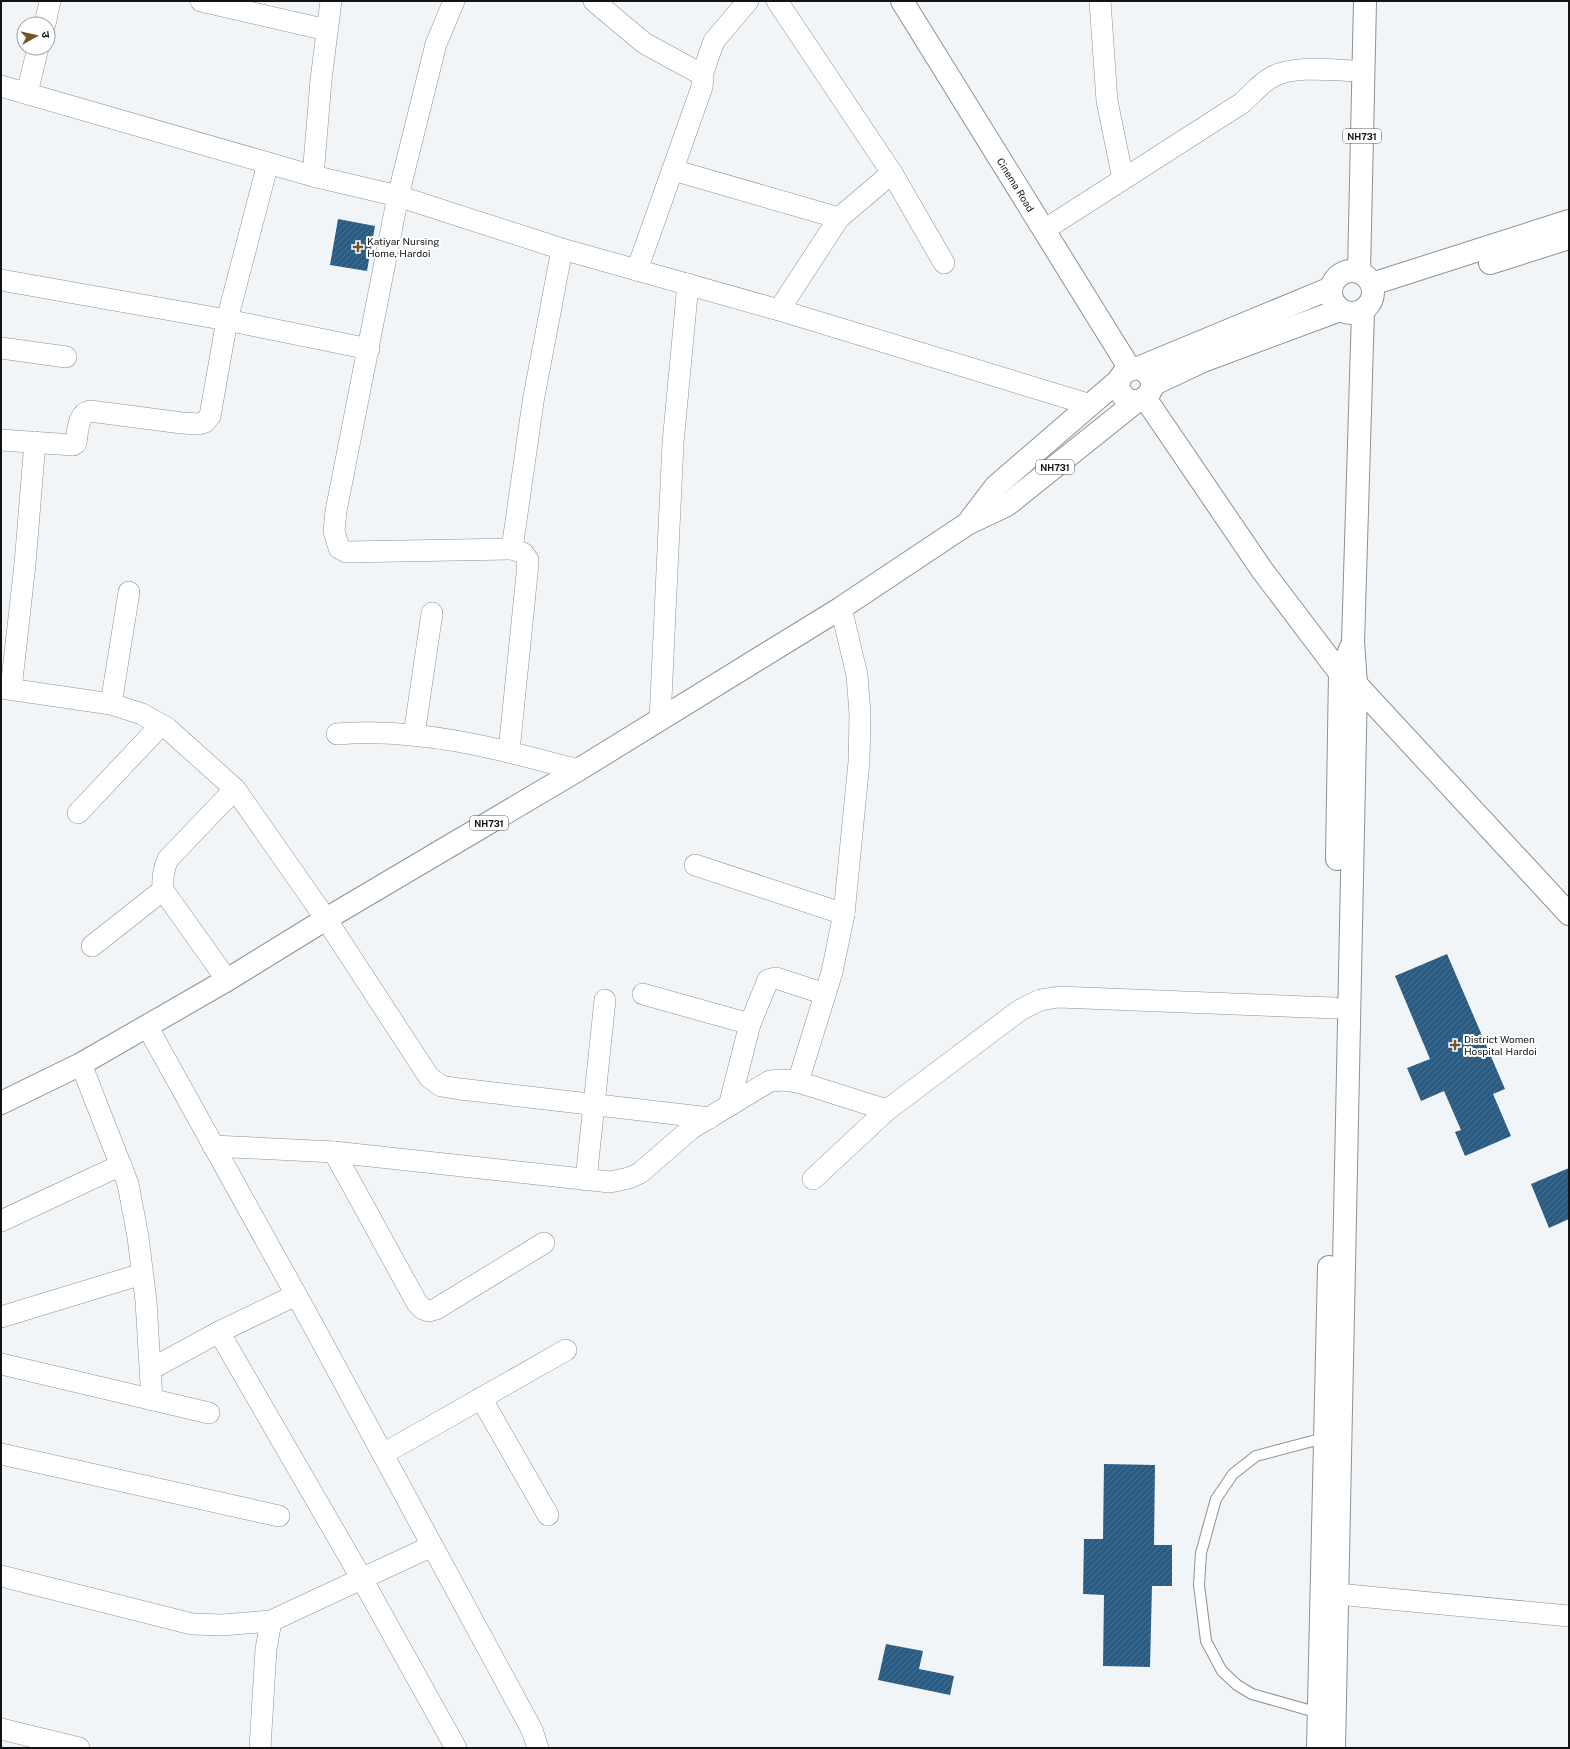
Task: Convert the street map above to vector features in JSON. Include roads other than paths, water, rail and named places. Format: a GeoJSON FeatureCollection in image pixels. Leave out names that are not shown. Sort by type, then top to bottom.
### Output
{"type":"FeatureCollection","features":[{"type":"Feature","properties":{"kind":"main road","name":"Cinema Road"},"geometry":{"type":"LineString","coordinates":[[902,1],[1044,230],[1129,372]]}},
{"type":"Feature","properties":{"kind":"main road","name":"NH731"},"geometry":{"type":"LineString","coordinates":[[1,1102],[81,1064],[227,980],[578,770],[841,608],[967,524],[1007,505],[1145,395],[1178,372],[1203,361],[1340,310],[1352,314],[1367,291],[1363,72],[1366,1]]}},
{"type":"Feature","properties":{"kind":"main road"},"geometry":{"type":"LineString","coordinates":[[1367,291],[1569,221]]}},
{"type":"Feature","properties":{"kind":"main road"},"geometry":{"type":"LineString","coordinates":[[1367,291],[1569,238]]}},
{"type":"Feature","properties":{"kind":"main road","name":"NH731"},"geometry":{"type":"LineString","coordinates":[[967,524],[996,486],[1129,372],[1331,288],[1337,278],[1347,271],[1367,291]]}},
{"type":"Feature","properties":{"kind":"main road"},"geometry":{"type":"LineString","coordinates":[[1331,288],[1332,300],[1340,310]]}},
{"type":"Feature","properties":{"kind":"main road"},"geometry":{"type":"LineString","coordinates":[[1318,1748],[1335,1008],[1348,678],[1353,642],[1367,291]]}},
{"type":"Feature","properties":{"kind":"main road"},"geometry":{"type":"LineString","coordinates":[[1145,395],[1129,400],[1123,396],[1119,389],[1129,372],[1145,371],[1150,377],[1145,395],[1262,570],[1348,678],[1569,914]]}},
{"type":"Feature","properties":{"kind":"main road"},"geometry":{"type":"LineString","coordinates":[[1334,1748],[1348,678]]}},
{"type":"Feature","properties":{"kind":"street"},"geometry":{"type":"LineString","coordinates":[[47,16],[50,1]]}},
{"type":"Feature","properties":{"kind":"street"},"geometry":{"type":"LineString","coordinates":[[201,1],[327,30]]}},
{"type":"Feature","properties":{"kind":"street"},"geometry":{"type":"LineString","coordinates":[[313,176],[331,1]]}},
{"type":"Feature","properties":{"kind":"street"},"geometry":{"type":"LineString","coordinates":[[454,1],[436,44],[398,196],[369,350],[336,511],[334,530],[339,548],[346,552],[512,549],[523,552],[528,560],[509,751]]}},
{"type":"Feature","properties":{"kind":"street"},"geometry":{"type":"LineString","coordinates":[[594,1],[644,42],[702,75]]}},
{"type":"Feature","properties":{"kind":"street"},"geometry":{"type":"LineString","coordinates":[[637,270],[702,87],[702,75],[714,41],[748,1]]}},
{"type":"Feature","properties":{"kind":"street"},"geometry":{"type":"LineString","coordinates":[[777,1],[892,173],[944,263]]}},
{"type":"Feature","properties":{"kind":"street"},"geometry":{"type":"LineString","coordinates":[[1100,1],[1106,101],[1123,179]]}},
{"type":"Feature","properties":{"kind":"street"},"geometry":{"type":"LineString","coordinates":[[27,93],[36,56]]}},
{"type":"Feature","properties":{"kind":"street"},"geometry":{"type":"LineString","coordinates":[[1044,230],[1242,103],[1271,77],[1284,72],[1299,69],[1363,72]]}},
{"type":"Feature","properties":{"kind":"street"},"geometry":{"type":"LineString","coordinates":[[1,86],[313,176],[398,196],[562,249],[779,310],[1091,405]]}},
{"type":"Feature","properties":{"kind":"street"},"geometry":{"type":"LineString","coordinates":[[1,440],[73,445],[76,443],[81,417],[85,412],[90,411],[182,423],[199,424],[205,422],[210,416],[227,320],[268,163]]}},
{"type":"Feature","properties":{"kind":"street"},"geometry":{"type":"LineString","coordinates":[[673,170],[839,218]]}},
{"type":"Feature","properties":{"kind":"street"},"geometry":{"type":"LineString","coordinates":[[779,310],[839,218],[892,173]]}},
{"type":"Feature","properties":{"kind":"street"},"geometry":{"type":"LineString","coordinates":[[512,549],[533,402],[562,249]]}},
{"type":"Feature","properties":{"kind":"street"},"geometry":{"type":"LineString","coordinates":[[1,280],[227,320],[369,350]]}},
{"type":"Feature","properties":{"kind":"street"},"geometry":{"type":"LineString","coordinates":[[660,720],[673,443],[688,284]]}},
{"type":"Feature","properties":{"kind":"street"},"geometry":{"type":"LineString","coordinates":[[1,348],[66,357]]}},
{"type":"Feature","properties":{"kind":"street"},"geometry":{"type":"LineString","coordinates":[[35,442],[26,564],[6,688],[111,704],[142,714],[167,728],[234,789],[326,920],[428,1077],[441,1086],[460,1090],[710,1118]]}},
{"type":"Feature","properties":{"kind":"street"},"geometry":{"type":"LineString","coordinates":[[111,704],[129,592]]}},
{"type":"Feature","properties":{"kind":"street"},"geometry":{"type":"LineString","coordinates":[[798,1082],[832,972],[844,914],[859,762],[860,714],[857,676],[841,608]]}},
{"type":"Feature","properties":{"kind":"street"},"geometry":{"type":"LineString","coordinates":[[414,735],[432,613]]}},
{"type":"Feature","properties":{"kind":"street"},"geometry":{"type":"LineString","coordinates":[[78,813],[161,724]]}},
{"type":"Feature","properties":{"kind":"street"},"geometry":{"type":"LineString","coordinates":[[337,734],[358,733],[414,735],[509,751],[578,770]]}},
{"type":"Feature","properties":{"kind":"street"},"geometry":{"type":"LineString","coordinates":[[227,980],[163,890],[162,880],[163,870],[168,859],[234,789]]}},
{"type":"Feature","properties":{"kind":"street"},"geometry":{"type":"LineString","coordinates":[[695,865],[844,914]]}},
{"type":"Feature","properties":{"kind":"street"},"geometry":{"type":"LineString","coordinates":[[92,946],[163,890]]}},
{"type":"Feature","properties":{"kind":"street"},"geometry":{"type":"LineString","coordinates":[[729,1106],[750,1024],[768,980],[776,978],[825,994]]}},
{"type":"Feature","properties":{"kind":"street"},"geometry":{"type":"LineString","coordinates":[[643,994],[750,1024]]}},
{"type":"Feature","properties":{"kind":"street"},"geometry":{"type":"LineString","coordinates":[[813,1179],[887,1110],[1020,1010],[1040,1000],[1059,997],[1335,1008]]}},
{"type":"Feature","properties":{"kind":"street"},"geometry":{"type":"LineString","coordinates":[[586,1180],[605,1000]]}},
{"type":"Feature","properties":{"kind":"street"},"geometry":{"type":"LineString","coordinates":[[147,1026],[383,1454],[532,1730],[538,1748]]}},
{"type":"Feature","properties":{"kind":"street"},"geometry":{"type":"LineString","coordinates":[[81,1064],[128,1184],[138,1238],[146,1301],[152,1400]]}},
{"type":"Feature","properties":{"kind":"street"},"geometry":{"type":"LineString","coordinates":[[213,1146],[334,1152],[610,1182],[629,1178],[640,1173],[692,1128],[770,1082],[783,1080],[798,1082],[887,1110]]}},
{"type":"Feature","properties":{"kind":"street"},"geometry":{"type":"LineString","coordinates":[[334,1152],[417,1304],[428,1312],[436,1309],[544,1243]]}},
{"type":"Feature","properties":{"kind":"street"},"geometry":{"type":"LineString","coordinates":[[1,1221],[121,1165]]}},
{"type":"Feature","properties":{"kind":"street"},"geometry":{"type":"LineString","coordinates":[[1,1317],[142,1274]]}},
{"type":"Feature","properties":{"kind":"street"},"geometry":{"type":"LineString","coordinates":[[151,1369],[219,1332],[296,1295]]}},
{"type":"Feature","properties":{"kind":"street"},"geometry":{"type":"LineString","coordinates":[[219,1332],[362,1579],[456,1748]]}},
{"type":"Feature","properties":{"kind":"street"},"geometry":{"type":"LineString","coordinates":[[383,1454],[566,1350]]}},
{"type":"Feature","properties":{"kind":"street"},"geometry":{"type":"LineString","coordinates":[[1,1364],[209,1413]]}},
{"type":"Feature","properties":{"kind":"street"},"geometry":{"type":"LineString","coordinates":[[482,1398],[548,1515]]}},
{"type":"Feature","properties":{"kind":"street"},"geometry":{"type":"LineString","coordinates":[[1,1454],[279,1516]]}},
{"type":"Feature","properties":{"kind":"street"},"geometry":{"type":"LineString","coordinates":[[1,1576],[192,1624],[222,1625],[271,1621],[432,1546]]}},
{"type":"Feature","properties":{"kind":"street"},"geometry":{"type":"LineString","coordinates":[[1337,1594],[1569,1616]]}},
{"type":"Feature","properties":{"kind":"street"},"geometry":{"type":"LineString","coordinates":[[260,1748],[266,1649],[271,1621]]}},
{"type":"Feature","properties":{"kind":"street"},"geometry":{"type":"LineString","coordinates":[[1,1729],[79,1748]]}},
{"type":"Feature","properties":{"kind":"lane"},"geometry":{"type":"LineString","coordinates":[[1319,1713],[1252,1694],[1238,1685],[1222,1671],[1206,1641],[1199,1585],[1201,1553],[1216,1499],[1233,1474],[1256,1456],[1324,1438]]}},
{"type":"Feature","properties":{"kind":"place","name":"Katiyar Nursing Home, Hardoi"},"geometry":{"type":"Point","coordinates":[358,247]}},
{"type":"Feature","properties":{"kind":"place","name":"District Women Hospital Hardoi"},"geometry":{"type":"Point","coordinates":[1455,1045]}}]}
